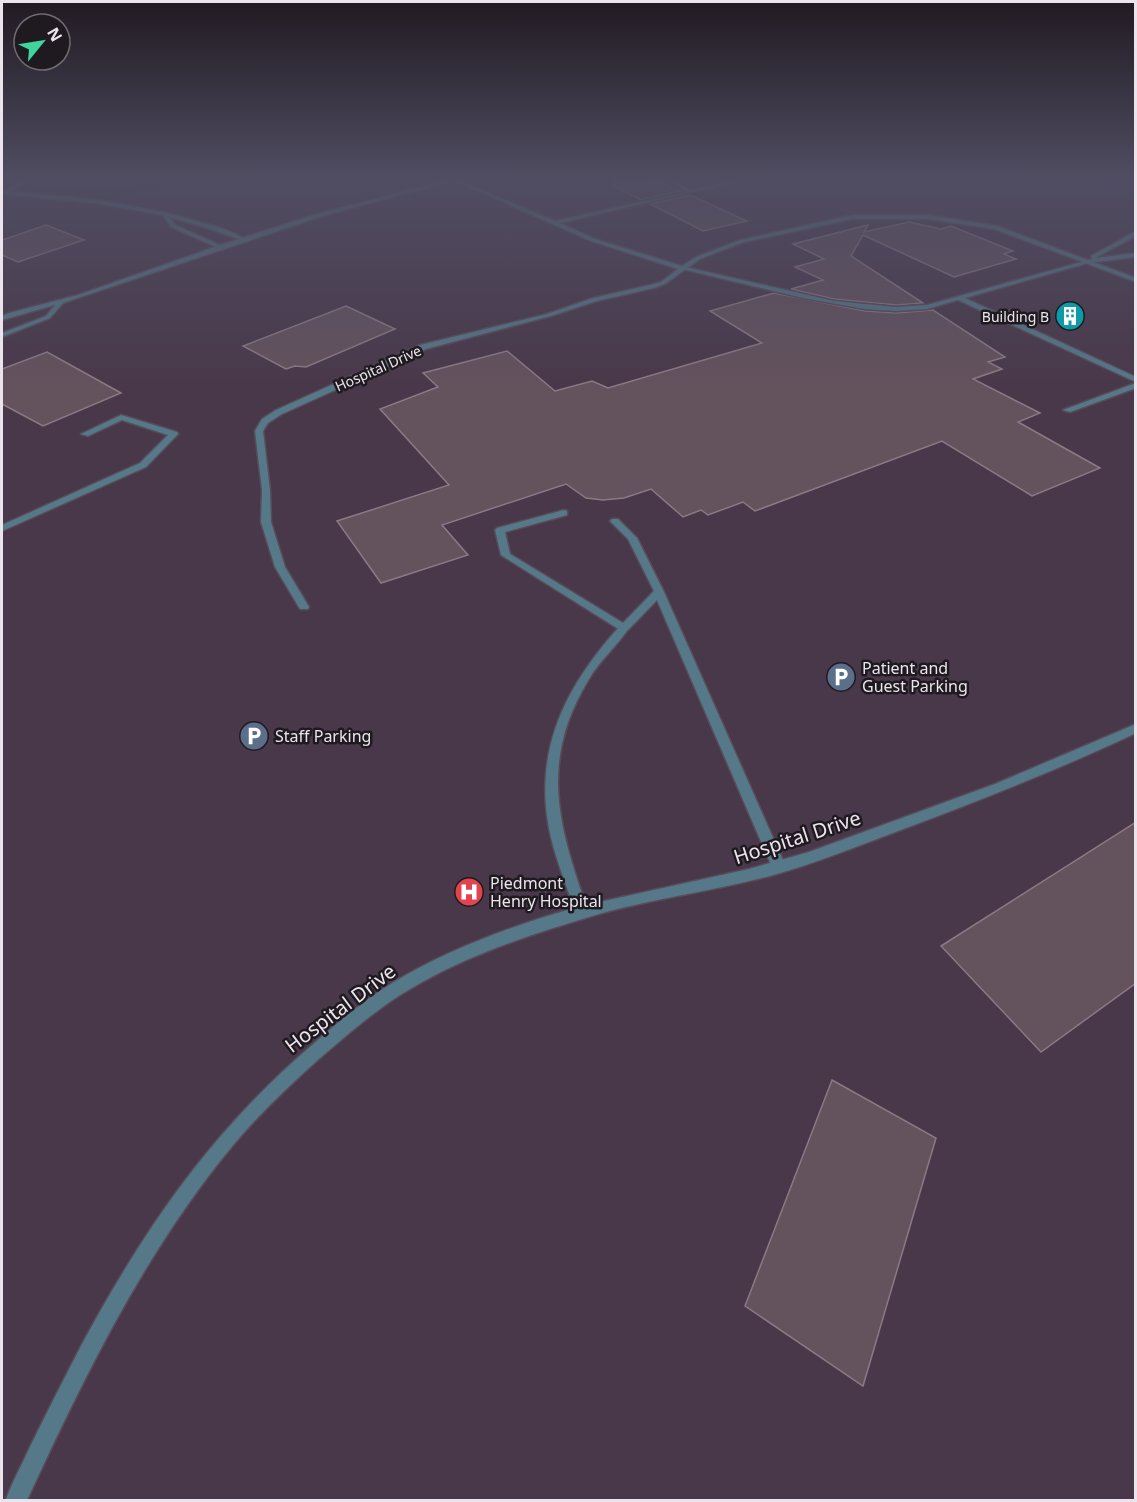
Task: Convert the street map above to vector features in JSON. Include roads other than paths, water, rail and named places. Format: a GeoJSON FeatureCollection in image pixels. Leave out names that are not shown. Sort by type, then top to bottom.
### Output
{"type":"FeatureCollection","features":[{"type":"Feature","properties":{"kind":"street"},"geometry":{"type":"LineString","coordinates":[[2,318],[27,308],[60,303],[218,246]]}},
{"type":"Feature","properties":{"kind":"street","name":"Hospital Drive"},"geometry":{"type":"LineString","coordinates":[[610,246],[681,268],[871,308],[907,309],[959,297],[1087,261],[1136,255]]}},
{"type":"Feature","properties":{"kind":"street","name":"Hospital Drive"},"geometry":{"type":"LineString","coordinates":[[304,607],[280,567],[266,522],[266,490],[260,431],[265,421],[279,412],[423,347],[549,315],[595,299],[652,287],[663,283],[681,268],[711,251],[726,246]]}},
{"type":"Feature","properties":{"kind":"street","name":"Hospital Drive"},"geometry":{"type":"LineString","coordinates":[[1047,246],[1136,280]]}},
{"type":"Feature","properties":{"kind":"street","name":"Hospital Drive"},"geometry":{"type":"LineString","coordinates":[[1087,261],[1113,246]]}},
{"type":"Feature","properties":{"kind":"street"},"geometry":{"type":"LineString","coordinates":[[959,297],[1136,380]]}},
{"type":"Feature","properties":{"kind":"street"},"geometry":{"type":"LineString","coordinates":[[2,335],[48,317],[60,303]]}},
{"type":"Feature","properties":{"kind":"street"},"geometry":{"type":"LineString","coordinates":[[1067,410],[1136,385]]}},
{"type":"Feature","properties":{"kind":"street"},"geometry":{"type":"LineString","coordinates":[[2,528],[143,465],[174,434],[121,417],[85,434]]}},
{"type":"Feature","properties":{"kind":"street"},"geometry":{"type":"LineString","coordinates":[[564,513],[500,530],[506,555],[624,628]]}},
{"type":"Feature","properties":{"kind":"street"},"geometry":{"type":"LineString","coordinates":[[615,521],[632,538],[659,592],[779,867]]}},
{"type":"Feature","properties":{"kind":"street"},"geometry":{"type":"LineString","coordinates":[[582,913],[560,845],[553,812],[551,783],[554,754],[576,687],[596,657],[659,592]]}},
{"type":"Feature","properties":{"kind":"street","name":"Hospital Drive"},"geometry":{"type":"LineString","coordinates":[[16,1500],[69,1387],[133,1269],[202,1166],[278,1083],[368,1008],[407,983],[486,946],[582,913],[721,883],[779,867],[1013,783],[1136,728]]}},
{"type":"Feature","properties":{"kind":"place","name":"Building B"},"geometry":{"type":"Point","coordinates":[1070,316]}},
{"type":"Feature","properties":{"kind":"place","name":"Patient and Guest Parking"},"geometry":{"type":"Point","coordinates":[841,677]}},
{"type":"Feature","properties":{"kind":"place","name":"Staff Parking"},"geometry":{"type":"Point","coordinates":[254,736]}},
{"type":"Feature","properties":{"kind":"place","name":"Piedmont Henry Hospital"},"geometry":{"type":"Point","coordinates":[469,892]}}]}
